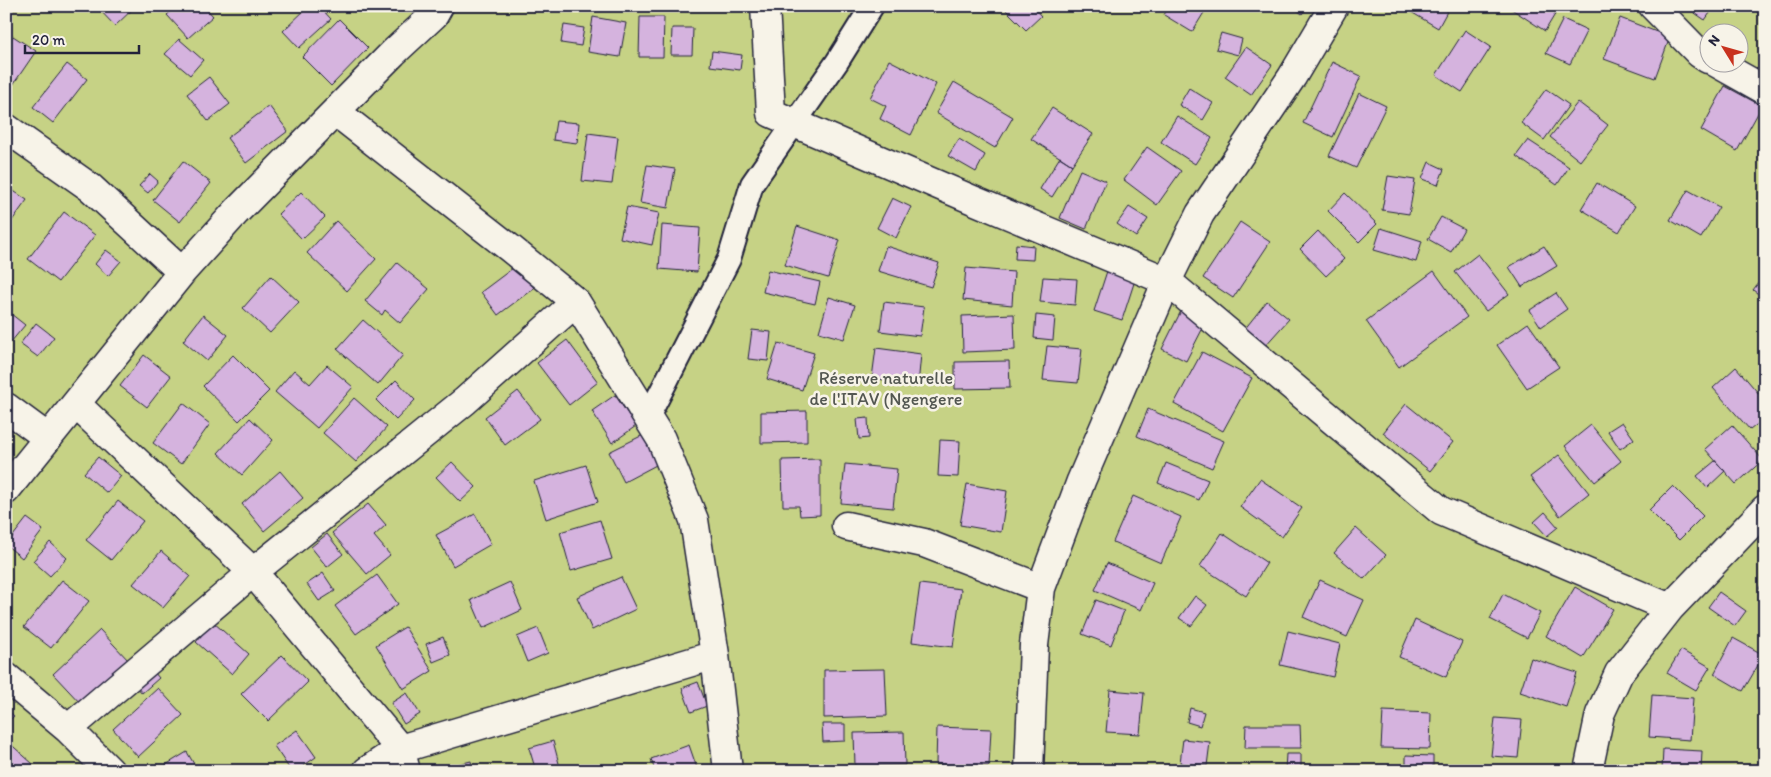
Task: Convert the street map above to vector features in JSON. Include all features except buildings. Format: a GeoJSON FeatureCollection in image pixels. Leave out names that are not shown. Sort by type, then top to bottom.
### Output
{"type":"FeatureCollection","features":[{"type":"Feature","properties":{"kind":"street"},"geometry":{"type":"LineString","coordinates":[[6,490],[182,272],[236,212],[434,14],[439,6]]}},
{"type":"Feature","properties":{"kind":"street"},"geometry":{"type":"LineString","coordinates":[[765,6],[771,113],[1167,281],[1441,511],[1670,608]]}},
{"type":"Feature","properties":{"kind":"street"},"geometry":{"type":"LineString","coordinates":[[1029,771],[1034,646],[1041,588],[1081,481],[1167,281],[1200,214],[1292,77],[1334,6]]}},
{"type":"Feature","properties":{"kind":"street"},"geometry":{"type":"LineString","coordinates":[[1653,6],[1698,52]]}},
{"type":"Feature","properties":{"kind":"street"},"geometry":{"type":"LineString","coordinates":[[1733,72],[1765,90]]}},
{"type":"Feature","properties":{"kind":"street"},"geometry":{"type":"LineString","coordinates":[[336,112],[576,302],[648,417],[661,439],[694,520],[715,655],[728,771]]}},
{"type":"Feature","properties":{"kind":"street"},"geometry":{"type":"LineString","coordinates":[[6,128],[91,188],[182,272]]}},
{"type":"Feature","properties":{"kind":"street"},"geometry":{"type":"LineString","coordinates":[[68,729],[253,572],[465,401],[576,302]]}},
{"type":"Feature","properties":{"kind":"street"},"geometry":{"type":"LineString","coordinates":[[76,404],[253,572],[403,760]]}},
{"type":"Feature","properties":{"kind":"street"},"geometry":{"type":"LineString","coordinates":[[6,407],[48,438]]}},
{"type":"Feature","properties":{"kind":"street"},"geometry":{"type":"LineString","coordinates":[[1588,771],[1600,714],[1619,673],[1670,608],[1765,509]]}},
{"type":"Feature","properties":{"kind":"street"},"geometry":{"type":"LineString","coordinates":[[846,526],[924,544],[1041,588]]}},
{"type":"Feature","properties":{"kind":"street"},"geometry":{"type":"LineString","coordinates":[[366,771],[715,655]]}},
{"type":"Feature","properties":{"kind":"street"},"geometry":{"type":"LineString","coordinates":[[6,677],[68,729],[110,771]]}},
{"type":"Feature","properties":{"kind":"lane"},"geometry":{"type":"LineString","coordinates":[[648,417],[729,259],[752,184],[837,62],[872,6]]}},
{"type":"Feature","properties":{"kind":"green space","name":"Réserve naturelle de l'ITAV (Ngengere"},"geometry":{"type":"Polygon","coordinates":[[[6,6],[1765,6],[1765,771],[6,771],[6,6]]]}}]}
